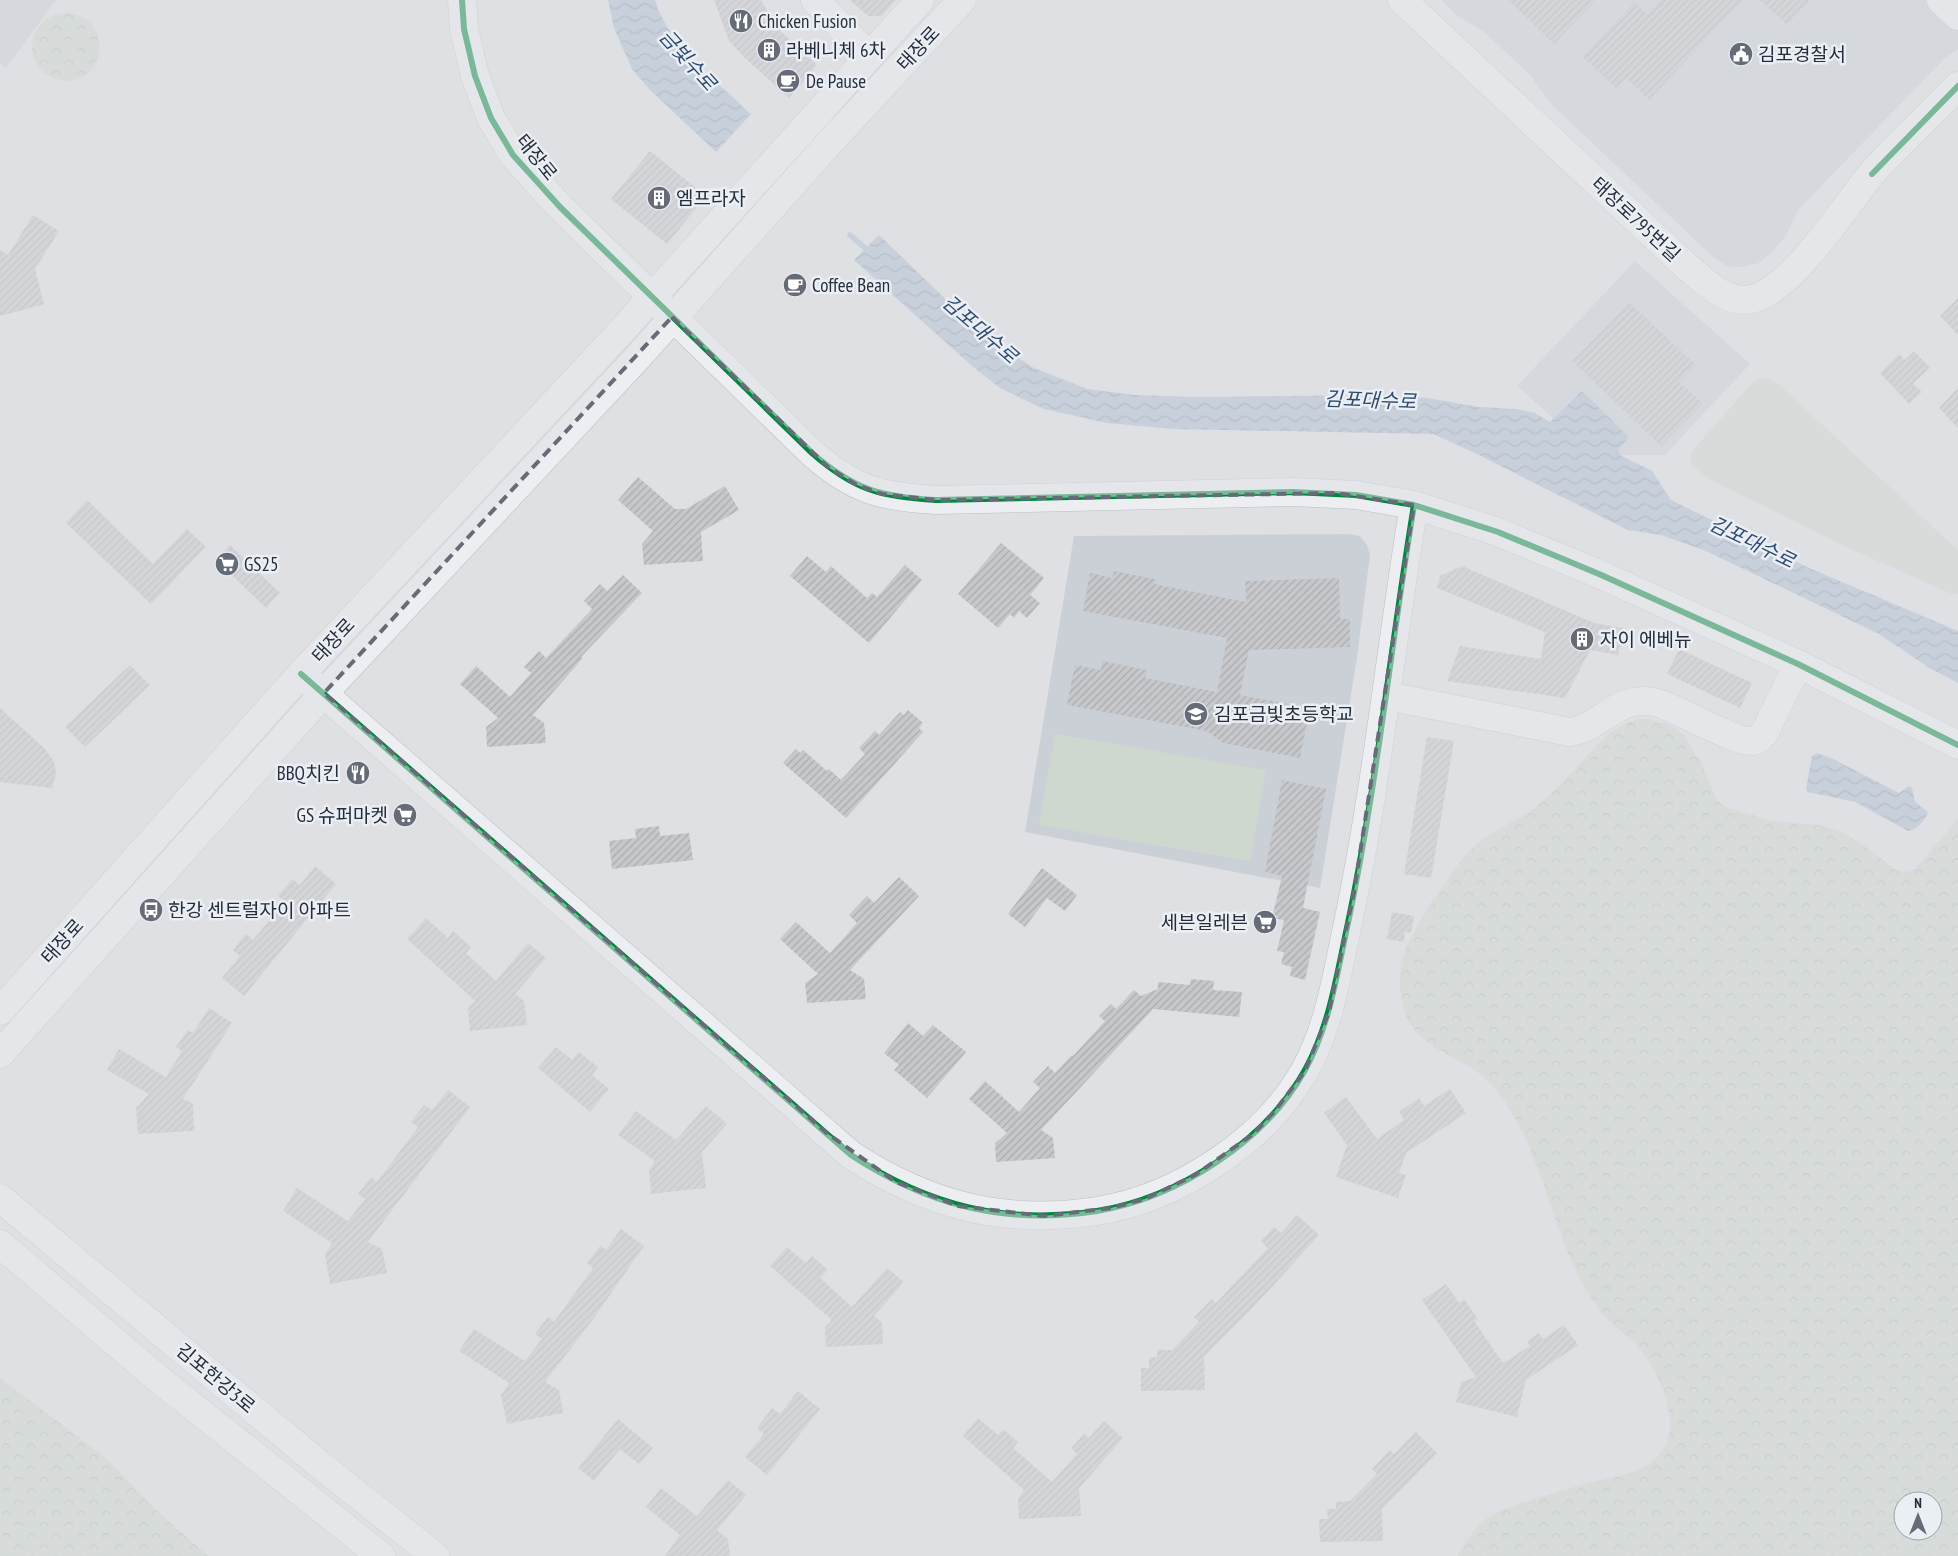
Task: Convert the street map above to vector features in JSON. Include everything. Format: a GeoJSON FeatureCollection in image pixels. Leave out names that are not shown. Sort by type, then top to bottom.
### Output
{"type":"FeatureCollection","features":[{"type":"Feature","properties":{"kind":"street","name":"태장로"},"geometry":{"type":"LineString","coordinates":[[462,0],[464,29],[475,76],[492,118],[513,155],[560,207],[652,296]]}},
{"type":"Feature","properties":{"kind":"street"},"geometry":{"type":"LineString","coordinates":[[815,0],[869,56]]}},
{"type":"Feature","properties":{"kind":"street","name":"태장로"},"geometry":{"type":"LineString","coordinates":[[0,1011],[301,674],[617,336],[920,0]]}},
{"type":"Feature","properties":{"kind":"street","name":"태장로"},"geometry":{"type":"LineString","coordinates":[[0,1054],[324,693],[639,356],[825,148],[962,0]]}},
{"type":"Feature","properties":{"kind":"street","name":"태장로795번길"},"geometry":{"type":"LineString","coordinates":[[1402,0],[1686,266],[1720,294],[1735,298],[1752,299],[1768,292],[1789,275],[1847,208],[1872,174],[1958,86]]}},
{"type":"Feature","properties":{"kind":"street","name":"태장로795번길"},"geometry":{"type":"LineString","coordinates":[[1423,0],[1694,257],[1719,278],[1732,284],[1746,283],[1776,266],[1836,200],[1872,174]]}},
{"type":"Feature","properties":{"kind":"street"},"geometry":{"type":"LineString","coordinates":[[1941,0],[1958,16]]}},
{"type":"Feature","properties":{"kind":"street"},"geometry":{"type":"LineString","coordinates":[[652,296],[828,467],[842,477],[882,494],[908,499],[936,500],[1114,495],[1336,493],[1377,497],[1414,504],[1498,532],[1547,552],[1798,664],[1958,745]]}},
{"type":"Feature","properties":{"kind":"street"},"geometry":{"type":"LineString","coordinates":[[301,674],[852,1154],[896,1182],[958,1206],[1015,1216],[1076,1214],[1111,1208],[1153,1195],[1195,1176],[1253,1134],[1274,1112],[1305,1071],[1319,1040],[1335,987],[1354,892],[1387,696],[1414,504]]}},
{"type":"Feature","properties":{"kind":"street"},"geometry":{"type":"LineString","coordinates":[[1387,696],[1570,732],[1578,732],[1624,705],[1649,701],[1683,713],[1729,734],[1753,741],[1759,739],[1765,732],[1798,664]]}},
{"type":"Feature","properties":{"kind":"street","name":"김포한강3로"},"geometry":{"type":"LineString","coordinates":[[2,1196],[319,1464],[435,1556]]}},
{"type":"Feature","properties":{"kind":"street","name":"김포한강3로"},"geometry":{"type":"LineString","coordinates":[[0,1244],[161,1381],[381,1556]]}},
{"type":"Feature","properties":{"kind":"highlighted area"},"geometry":{"type":"Polygon","coordinates":[[[672,317],[828,467],[857,485],[882,494],[936,500],[1336,493],[1414,505],[1354,892],[1329,1012],[1305,1071],[1274,1112],[1253,1134],[1195,1175],[1145,1199],[1111,1208],[1044,1216],[958,1206],[896,1182],[828,1134],[324,693],[672,317]]]}},
{"type":"Feature","properties":{"kind":"shaded area"},"geometry":{"type":"Polygon","coordinates":[[[0,0],[56,0],[6,68],[0,64],[0,0]]]}},
{"type":"Feature","properties":{"kind":"shaded area"},"geometry":{"type":"Polygon","coordinates":[[[1441,0],[1958,0],[1958,49],[1945,58],[1798,210],[1786,236],[1773,251],[1759,263],[1742,267],[1727,266],[1713,257],[1550,103],[1530,75],[1484,32],[1456,15],[1441,0]]]}},
{"type":"Feature","properties":{"kind":"shaded area"},"geometry":{"type":"Polygon","coordinates":[[[1635,261],[1750,364],[1665,455],[1620,455],[1582,391],[1554,419],[1517,386],[1635,261]]]}},
{"type":"Feature","properties":{"kind":"shaded area","name":"김포금빛초등학교"},"geometry":{"type":"Polygon","coordinates":[[[1348,534],[1360,536],[1367,545],[1370,555],[1357,657],[1320,888],[1025,832],[1074,536],[1348,534]]]}},
{"type":"Feature","properties":{"kind":"green space"},"geometry":{"type":"Polygon","coordinates":[[[66,13],[79,16],[90,23],[97,34],[100,47],[97,60],[90,71],[79,78],[66,81],[53,78],[42,71],[35,60],[32,47],[35,34],[42,23],[53,16],[66,13]]]}},
{"type":"Feature","properties":{"kind":"green space"},"geometry":{"type":"Polygon","coordinates":[[[1767,378],[1775,381],[1958,550],[1958,594],[1949,593],[1840,544],[1709,479],[1691,465],[1690,457],[1693,450],[1753,382],[1767,378]]]}},
{"type":"Feature","properties":{"kind":"green space"},"geometry":{"type":"Polygon","coordinates":[[[1637,719],[1648,719],[1670,725],[1684,735],[1701,762],[1717,800],[1725,807],[1773,821],[1818,825],[1840,831],[1862,844],[1896,870],[1908,872],[1916,868],[1958,819],[1958,1556],[1457,1556],[1478,1527],[1497,1512],[1518,1504],[1638,1470],[1656,1458],[1668,1441],[1669,1414],[1667,1402],[1658,1378],[1646,1357],[1634,1343],[1602,1314],[1584,1286],[1563,1240],[1538,1168],[1505,1101],[1483,1077],[1470,1067],[1438,1050],[1417,1033],[1407,1018],[1400,990],[1402,963],[1410,938],[1423,915],[1461,860],[1489,835],[1525,814],[1541,802],[1612,732],[1624,724],[1637,719]]]}},
{"type":"Feature","properties":{"kind":"green space"},"geometry":{"type":"Polygon","coordinates":[[[1055,734],[1266,770],[1250,861],[1039,825],[1055,734]]]}},
{"type":"Feature","properties":{"kind":"green space"},"geometry":{"type":"Polygon","coordinates":[[[0,1378],[105,1457],[156,1510],[208,1556],[0,1556],[0,1378]]]}},
{"type":"Feature","properties":{"kind":"water","name":"금빛수로"},"geometry":{"type":"Polygon","coordinates":[[[608,0],[655,0],[661,16],[682,47],[751,114],[716,152],[650,90],[632,69],[614,28],[608,0]]]}},
{"type":"Feature","properties":{"kind":"water"},"geometry":{"type":"Polygon","coordinates":[[[879,235],[983,335],[1034,368],[1087,389],[1134,395],[1191,397],[1388,395],[1428,398],[1478,407],[1516,409],[1535,413],[1550,422],[1582,391],[1629,437],[1618,450],[1620,455],[1652,471],[1671,500],[1809,568],[1958,631],[1958,683],[1928,667],[1879,634],[1706,551],[1661,535],[1628,530],[1475,453],[1433,434],[1173,429],[1107,423],[1044,409],[1000,388],[972,366],[854,260],[879,235]]]}},
{"type":"Feature","properties":{"kind":"water"},"geometry":{"type":"Polygon","coordinates":[[[1817,753],[1833,759],[1899,793],[1909,786],[1912,788],[1915,802],[1928,812],[1925,818],[1917,827],[1908,831],[1855,802],[1808,792],[1806,789],[1812,756],[1817,753]]]}},
{"type":"Feature","properties":{"kind":"building","name":"라베니체 6차"},"geometry":{"type":"Polygon","coordinates":[[[714,0],[761,0],[777,28],[817,65],[789,98],[729,41],[714,0]]]}},
{"type":"Feature","properties":{"kind":"building"},"geometry":{"type":"Polygon","coordinates":[[[850,0],[896,0],[882,16],[868,16],[850,0]]]}},
{"type":"Feature","properties":{"kind":"building"},"geometry":{"type":"Polygon","coordinates":[[[1508,0],[1596,0],[1554,44],[1508,0]]]}},
{"type":"Feature","properties":{"kind":"building"},"geometry":{"type":"Polygon","coordinates":[[[1660,0],[1743,0],[1649,100],[1626,78],[1616,88],[1583,57],[1634,2],[1647,14],[1660,0]]]}},
{"type":"Feature","properties":{"kind":"building"},"geometry":{"type":"Polygon","coordinates":[[[1760,0],[1811,0],[1787,25],[1760,0]]]}},
{"type":"Feature","properties":{"kind":"building","name":"엠프라자"},"geometry":{"type":"Polygon","coordinates":[[[650,151],[706,196],[667,244],[611,199],[650,151]]]}},
{"type":"Feature","properties":{"kind":"building"},"geometry":{"type":"Polygon","coordinates":[[[33,215],[59,231],[35,269],[44,304],[0,316],[0,250],[8,255],[33,215]]]}},
{"type":"Feature","properties":{"kind":"building"},"geometry":{"type":"Polygon","coordinates":[[[1958,298],[1958,335],[1940,316],[1958,298]]]}},
{"type":"Feature","properties":{"kind":"building"},"geometry":{"type":"Polygon","coordinates":[[[1629,302],[1696,365],[1679,382],[1703,403],[1661,446],[1572,361],[1629,302]]]}},
{"type":"Feature","properties":{"kind":"building"},"geometry":{"type":"Polygon","coordinates":[[[1914,351],[1930,368],[1913,384],[1922,392],[1909,404],[1880,373],[1899,354],[1905,360],[1914,351]]]}},
{"type":"Feature","properties":{"kind":"building"},"geometry":{"type":"Polygon","coordinates":[[[1958,388],[1958,428],[1939,408],[1958,388]]]}},
{"type":"Feature","properties":{"kind":"building"},"geometry":{"type":"Polygon","coordinates":[[[638,477],[675,509],[686,509],[725,486],[739,510],[701,532],[703,561],[644,565],[642,544],[653,531],[618,500],[638,477]]]}},
{"type":"Feature","properties":{"kind":"building"},"geometry":{"type":"Polygon","coordinates":[[[87,500],[153,564],[187,529],[206,547],[151,604],[66,523],[87,500]]]}},
{"type":"Feature","properties":{"kind":"building"},"geometry":{"type":"Polygon","coordinates":[[[1001,543],[1044,578],[1030,595],[1040,603],[1027,618],[1019,611],[1014,618],[1010,614],[998,628],[958,594],[1001,543]]]}},
{"type":"Feature","properties":{"kind":"building"},"geometry":{"type":"Polygon","coordinates":[[[230,545],[280,593],[266,608],[216,560],[230,545]]]}},
{"type":"Feature","properties":{"kind":"building"},"geometry":{"type":"Polygon","coordinates":[[[807,556],[826,572],[831,566],[867,598],[872,593],[877,597],[905,565],[922,580],[869,643],[790,576],[807,556]]]}},
{"type":"Feature","properties":{"kind":"building","name":"자이 에베뉴"},"geometry":{"type":"Polygon","coordinates":[[[1462,566],[1594,623],[1623,628],[1618,655],[1590,650],[1565,698],[1447,681],[1460,646],[1541,659],[1545,632],[1437,588],[1440,576],[1462,566]]]}},
{"type":"Feature","properties":{"kind":"building"},"geometry":{"type":"Polygon","coordinates":[[[1114,571],[1155,579],[1154,584],[1246,602],[1245,581],[1339,578],[1340,619],[1350,619],[1350,647],[1249,650],[1240,695],[1310,708],[1300,758],[1223,743],[1207,731],[1067,705],[1075,665],[1101,670],[1102,661],[1147,670],[1145,678],[1217,692],[1227,638],[1083,611],[1090,573],[1112,578],[1114,571]]]}},
{"type":"Feature","properties":{"kind":"building"},"geometry":{"type":"Polygon","coordinates":[[[623,575],[642,593],[581,657],[583,658],[533,715],[544,723],[546,743],[487,747],[486,727],[498,718],[460,684],[476,666],[510,697],[531,673],[524,667],[539,651],[546,658],[592,609],[584,601],[600,584],[607,591],[623,575]]]}},
{"type":"Feature","properties":{"kind":"building"},"geometry":{"type":"Polygon","coordinates":[[[1679,649],[1752,683],[1740,708],[1667,674],[1679,649]]]}},
{"type":"Feature","properties":{"kind":"building"},"geometry":{"type":"Polygon","coordinates":[[[130,665],[150,685],[85,747],[65,727],[130,665]]]}},
{"type":"Feature","properties":{"kind":"building"},"geometry":{"type":"Polygon","coordinates":[[[0,708],[44,748],[54,761],[56,773],[52,788],[0,782],[0,708]]]}},
{"type":"Feature","properties":{"kind":"building"},"geometry":{"type":"Polygon","coordinates":[[[908,710],[923,723],[919,728],[923,732],[846,818],[783,763],[796,749],[800,753],[803,750],[827,771],[829,769],[841,780],[865,754],[859,748],[875,731],[879,735],[900,712],[904,715],[908,710]]]}},
{"type":"Feature","properties":{"kind":"building"},"geometry":{"type":"Polygon","coordinates":[[[1427,737],[1454,741],[1431,878],[1404,874],[1427,737]]]}},
{"type":"Feature","properties":{"kind":"building"},"geometry":{"type":"Polygon","coordinates":[[[1282,780],[1326,789],[1303,908],[1320,912],[1305,980],[1290,976],[1292,967],[1281,964],[1284,952],[1277,951],[1284,920],[1272,918],[1282,876],[1265,872],[1282,780]]]}},
{"type":"Feature","properties":{"kind":"building"},"geometry":{"type":"Polygon","coordinates":[[[659,826],[660,836],[689,833],[693,860],[612,869],[609,841],[636,838],[635,829],[659,826]]]}},
{"type":"Feature","properties":{"kind":"building"},"geometry":{"type":"Polygon","coordinates":[[[315,866],[336,884],[244,996],[222,978],[240,956],[233,950],[246,934],[253,940],[285,902],[278,896],[292,879],[300,885],[315,866]]]}},
{"type":"Feature","properties":{"kind":"building"},"geometry":{"type":"Polygon","coordinates":[[[1042,868],[1077,895],[1065,911],[1047,898],[1025,927],[1008,914],[1042,868]]]}},
{"type":"Feature","properties":{"kind":"building"},"geometry":{"type":"Polygon","coordinates":[[[899,877],[919,896],[850,970],[864,979],[866,999],[807,1003],[805,983],[818,974],[780,939],[796,922],[830,953],[857,923],[849,915],[867,896],[874,903],[899,877]]]}},
{"type":"Feature","properties":{"kind":"building"},"geometry":{"type":"Polygon","coordinates":[[[1392,912],[1414,916],[1411,933],[1405,932],[1404,942],[1387,939],[1392,912]]]}},
{"type":"Feature","properties":{"kind":"building"},"geometry":{"type":"Polygon","coordinates":[[[426,918],[448,938],[453,931],[471,947],[466,953],[496,981],[528,943],[546,958],[515,994],[524,1001],[527,1025],[470,1031],[468,1008],[475,1001],[407,939],[426,918]]]}},
{"type":"Feature","properties":{"kind":"building"},"geometry":{"type":"Polygon","coordinates":[[[1191,979],[1214,981],[1213,990],[1242,992],[1239,1017],[1153,1009],[1041,1130],[1053,1138],[1055,1158],[996,1162],[995,1143],[1007,1133],[969,1099],[985,1081],[1019,1112],[1040,1088],[1033,1082],[1048,1066],[1055,1073],[1073,1056],[1105,1021],[1099,1016],[1111,1004],[1116,1009],[1134,990],[1141,996],[1158,989],[1158,982],[1190,985],[1191,979]]]}},
{"type":"Feature","properties":{"kind":"building"},"geometry":{"type":"Polygon","coordinates":[[[209,1008],[232,1023],[183,1099],[193,1103],[194,1131],[138,1134],[136,1108],[149,1094],[107,1070],[119,1049],[166,1077],[182,1051],[176,1047],[188,1030],[193,1033],[209,1008]]]}},
{"type":"Feature","properties":{"kind":"building"},"geometry":{"type":"Polygon","coordinates":[[[908,1023],[923,1036],[933,1025],[966,1052],[927,1098],[894,1070],[899,1065],[884,1053],[908,1023]]]}},
{"type":"Feature","properties":{"kind":"building"},"geometry":{"type":"Polygon","coordinates":[[[556,1047],[572,1060],[579,1052],[598,1067],[592,1075],[609,1089],[590,1112],[538,1068],[556,1047]]]}},
{"type":"Feature","properties":{"kind":"building"},"geometry":{"type":"Polygon","coordinates":[[[1450,1089],[1466,1113],[1406,1153],[1399,1173],[1406,1175],[1398,1198],[1336,1177],[1347,1145],[1324,1113],[1346,1097],[1377,1139],[1404,1120],[1399,1112],[1419,1098],[1424,1106],[1450,1089]]]}},
{"type":"Feature","properties":{"kind":"building"},"geometry":{"type":"Polygon","coordinates":[[[448,1090],[470,1107],[368,1242],[382,1249],[387,1273],[330,1284],[325,1254],[332,1243],[283,1211],[297,1188],[348,1221],[365,1199],[358,1194],[371,1177],[377,1182],[418,1127],[411,1122],[424,1105],[432,1110],[448,1090]]]}},
{"type":"Feature","properties":{"kind":"building"},"geometry":{"type":"Polygon","coordinates":[[[706,1106],[727,1124],[702,1152],[706,1188],[651,1194],[649,1170],[655,1161],[618,1135],[636,1111],[676,1140],[706,1106]]]}},
{"type":"Feature","properties":{"kind":"building"},"geometry":{"type":"Polygon","coordinates":[[[1297,1215],[1319,1235],[1259,1301],[1204,1357],[1205,1390],[1141,1391],[1141,1368],[1149,1368],[1149,1358],[1157,1357],[1157,1350],[1172,1350],[1199,1322],[1194,1317],[1212,1299],[1216,1303],[1268,1248],[1261,1241],[1274,1227],[1281,1233],[1297,1215]]]}},
{"type":"Feature","properties":{"kind":"building"},"geometry":{"type":"Polygon","coordinates":[[[621,1229],[644,1246],[591,1322],[545,1382],[559,1390],[563,1413],[507,1424],[501,1395],[509,1383],[459,1351],[474,1329],[525,1361],[542,1339],[535,1334],[548,1317],[554,1322],[593,1268],[587,1263],[600,1246],[606,1250],[621,1229]]]}},
{"type":"Feature","properties":{"kind":"building"},"geometry":{"type":"Polygon","coordinates":[[[787,1247],[806,1263],[812,1256],[828,1270],[820,1278],[852,1307],[887,1268],[904,1282],[874,1316],[882,1322],[883,1344],[826,1347],[825,1327],[832,1320],[770,1266],[787,1247]]]}},
{"type":"Feature","properties":{"kind":"building"},"geometry":{"type":"Polygon","coordinates":[[[1446,1284],[1459,1303],[1464,1299],[1478,1319],[1474,1321],[1503,1363],[1530,1346],[1527,1341],[1539,1333],[1543,1339],[1564,1325],[1578,1345],[1526,1380],[1517,1417],[1456,1402],[1461,1382],[1476,1377],[1422,1300],[1446,1284]]]}},
{"type":"Feature","properties":{"kind":"building"},"geometry":{"type":"Polygon","coordinates":[[[798,1391],[820,1409],[767,1475],[745,1457],[764,1434],[757,1428],[772,1408],[780,1414],[798,1391]]]}},
{"type":"Feature","properties":{"kind":"building"},"geometry":{"type":"Polygon","coordinates":[[[978,1418],[998,1435],[1003,1429],[1018,1442],[1013,1448],[1052,1482],[1077,1454],[1071,1448],[1084,1434],[1089,1438],[1104,1421],[1123,1438],[1079,1488],[1081,1516],[1019,1519],[1018,1498],[1024,1490],[963,1436],[978,1418]]]}},
{"type":"Feature","properties":{"kind":"building"},"geometry":{"type":"Polygon","coordinates":[[[618,1419],[653,1448],[639,1464],[620,1449],[594,1481],[578,1468],[618,1419]]]}},
{"type":"Feature","properties":{"kind":"building"},"geometry":{"type":"Polygon","coordinates":[[[1416,1432],[1437,1453],[1382,1509],[1383,1541],[1320,1542],[1319,1519],[1328,1519],[1327,1509],[1336,1509],[1336,1502],[1350,1501],[1377,1474],[1372,1469],[1390,1450],[1394,1454],[1416,1432]]]}},
{"type":"Feature","properties":{"kind":"building"},"geometry":{"type":"Polygon","coordinates":[[[728,1480],[746,1495],[717,1530],[728,1539],[730,1556],[665,1556],[680,1535],[646,1507],[661,1488],[697,1516],[728,1480]]]}},
{"type":"Feature","properties":{"kind":"waterway","name":"김포대수로"},"geometry":{"type":"LineString","coordinates":[[850,235],[871,253]]}},
{"type":"Feature","properties":{"kind":"cycle path"},"geometry":{"type":"LineString","coordinates":[[462,0],[464,29],[475,76],[491,118],[513,155],[560,207],[812,453],[841,476],[855,483],[884,494],[936,500],[1293,492],[1356,495],[1414,505],[1498,532],[1599,574],[1798,664],[1958,745]]}},
{"type":"Feature","properties":{"kind":"cycle path"},"geometry":{"type":"LineString","coordinates":[[1872,174],[1958,86]]}},
{"type":"Feature","properties":{"kind":"cycle path"},"geometry":{"type":"LineString","coordinates":[[301,674],[851,1155],[880,1173],[909,1187],[939,1199],[969,1207],[999,1213],[1031,1215],[1063,1215],[1097,1211],[1158,1194],[1216,1163],[1243,1143],[1267,1121],[1288,1096],[1314,1053],[1332,998],[1358,871],[1376,767],[1414,505]]}},
{"type":"Feature","properties":{"kind":"place","name":"Chicken Fusion"},"geometry":{"type":"Point","coordinates":[741,21]}},
{"type":"Feature","properties":{"kind":"place","name":"라베니체 6차"},"geometry":{"type":"Point","coordinates":[769,50]}},
{"type":"Feature","properties":{"kind":"place","name":"김포경찰서"},"geometry":{"type":"Point","coordinates":[1741,54]}},
{"type":"Feature","properties":{"kind":"place","name":"De Pause"},"geometry":{"type":"Point","coordinates":[788,81]}},
{"type":"Feature","properties":{"kind":"place","name":"엠프라자"},"geometry":{"type":"Point","coordinates":[659,198]}},
{"type":"Feature","properties":{"kind":"place","name":"Coffee Bean"},"geometry":{"type":"Point","coordinates":[795,285]}},
{"type":"Feature","properties":{"kind":"place","name":"GS25"},"geometry":{"type":"Point","coordinates":[227,564]}},
{"type":"Feature","properties":{"kind":"place","name":"자이 에베뉴"},"geometry":{"type":"Point","coordinates":[1582,639]}},
{"type":"Feature","properties":{"kind":"place","name":"김포금빛초등학교"},"geometry":{"type":"Point","coordinates":[1196,714]}},
{"type":"Feature","properties":{"kind":"place","name":"BBQ치킨"},"geometry":{"type":"Point","coordinates":[358,773]}},
{"type":"Feature","properties":{"kind":"place","name":"GS 슈퍼마켓"},"geometry":{"type":"Point","coordinates":[405,815]}},
{"type":"Feature","properties":{"kind":"place","name":"한강 센트럴자이 아파트"},"geometry":{"type":"Point","coordinates":[151,910]}},
{"type":"Feature","properties":{"kind":"place","name":"세븐일레븐"},"geometry":{"type":"Point","coordinates":[1265,922]}}]}
